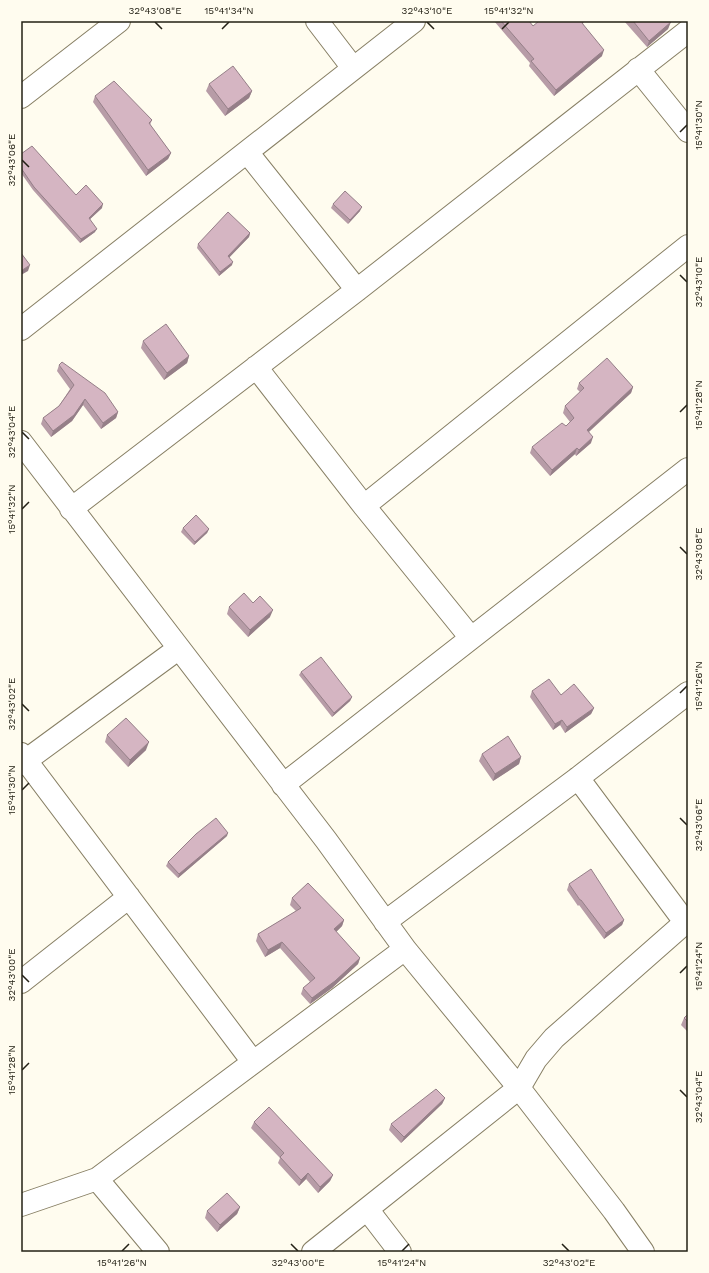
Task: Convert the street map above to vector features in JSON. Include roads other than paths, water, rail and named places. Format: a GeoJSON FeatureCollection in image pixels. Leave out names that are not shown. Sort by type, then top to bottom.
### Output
{"type":"FeatureCollection","features":[{"type":"Feature","properties":{"kind":"street"},"geometry":{"type":"LineString","coordinates":[[21,97],[118,21]]}},
{"type":"Feature","properties":{"kind":"street"},"geometry":{"type":"LineString","coordinates":[[318,21],[353,68]]}},
{"type":"Feature","properties":{"kind":"street"},"geometry":{"type":"LineString","coordinates":[[21,329],[414,21]]}},
{"type":"Feature","properties":{"kind":"street"},"geometry":{"type":"LineString","coordinates":[[71,509],[357,290],[688,31]]}},
{"type":"Feature","properties":{"kind":"street"},"geometry":{"type":"LineString","coordinates":[[638,69],[688,131]]}},
{"type":"Feature","properties":{"kind":"street"},"geometry":{"type":"LineString","coordinates":[[246,152],[357,290]]}},
{"type":"Feature","properties":{"kind":"street"},"geometry":{"type":"LineString","coordinates":[[364,506],[688,246]]}},
{"type":"Feature","properties":{"kind":"street"},"geometry":{"type":"LineString","coordinates":[[256,367],[364,506],[470,638]]}},
{"type":"Feature","properties":{"kind":"street"},"geometry":{"type":"LineString","coordinates":[[21,442],[178,649],[326,840],[405,949],[519,1088],[614,1211],[643,1252]]}},
{"type":"Feature","properties":{"kind":"street"},"geometry":{"type":"LineString","coordinates":[[283,785],[688,469]]}},
{"type":"Feature","properties":{"kind":"street"},"geometry":{"type":"LineString","coordinates":[[178,649],[23,759],[253,1062]]}},
{"type":"Feature","properties":{"kind":"street"},"geometry":{"type":"LineString","coordinates":[[385,922],[578,778],[688,693]]}},
{"type":"Feature","properties":{"kind":"street"},"geometry":{"type":"LineString","coordinates":[[313,1252],[519,1088],[536,1059],[554,1038],[686,921],[578,778]]}},
{"type":"Feature","properties":{"kind":"street"},"geometry":{"type":"LineString","coordinates":[[21,982],[129,898]]}},
{"type":"Feature","properties":{"kind":"street"},"geometry":{"type":"LineString","coordinates":[[21,1205],[97,1179],[405,949]]}},
{"type":"Feature","properties":{"kind":"street"},"geometry":{"type":"LineString","coordinates":[[97,1179],[158,1252]]}},
{"type":"Feature","properties":{"kind":"street"},"geometry":{"type":"LineString","coordinates":[[367,1209],[400,1252]]}}]}
